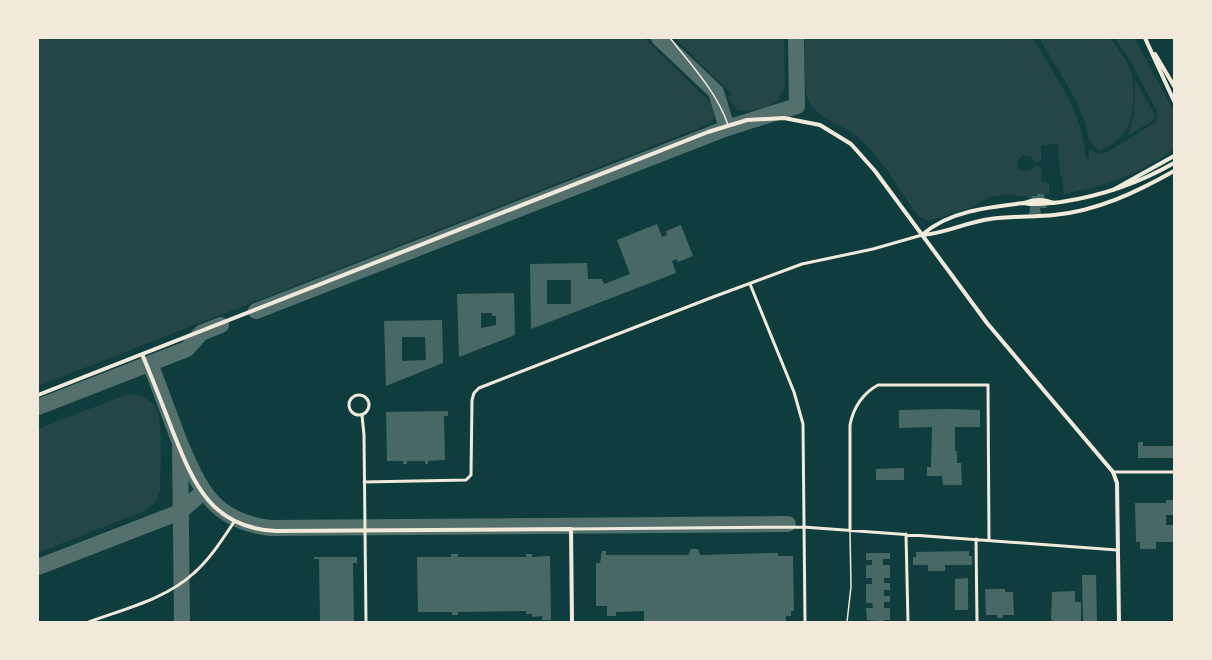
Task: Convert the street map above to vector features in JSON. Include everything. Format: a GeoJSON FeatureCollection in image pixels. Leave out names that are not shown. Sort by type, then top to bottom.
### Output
{"type":"FeatureCollection","features":[{"type":"Feature","properties":{"kind":"street"},"geometry":{"type":"LineString","coordinates":[[1145,38],[1174,86]]}},
{"type":"Feature","properties":{"kind":"street"},"geometry":{"type":"LineString","coordinates":[[1145,38],[1174,100]]}},
{"type":"Feature","properties":{"kind":"street"},"geometry":{"type":"LineString","coordinates":[[38,395],[728,125],[747,120],[784,117],[808,122],[830,130],[851,144],[867,161],[987,323],[1113,472],[1117,483],[1119,622]]}},
{"type":"Feature","properties":{"kind":"street"},"geometry":{"type":"LineString","coordinates":[[1113,190],[1174,156]]}},
{"type":"Feature","properties":{"kind":"street"},"geometry":{"type":"LineString","coordinates":[[922,235],[933,225],[972,211],[1036,200],[1054,202],[1080,199],[1145,178],[1174,163]]}},
{"type":"Feature","properties":{"kind":"street"},"geometry":{"type":"LineString","coordinates":[[364,482],[466,480],[471,475],[471,404],[476,390],[750,284],[815,260],[873,249],[922,235],[938,234],[961,225],[990,219],[1055,215],[1087,209],[1133,193],[1174,171]]}},
{"type":"Feature","properties":{"kind":"street"},"geometry":{"type":"LineString","coordinates":[[750,284],[802,415],[805,622]]}},
{"type":"Feature","properties":{"kind":"street"},"geometry":{"type":"LineString","coordinates":[[142,354],[194,481],[212,505],[234,522],[266,530],[803,527],[1117,550]]}},
{"type":"Feature","properties":{"kind":"street"},"geometry":{"type":"LineString","coordinates":[[850,530],[850,425],[854,412],[865,395],[878,385],[988,385],[989,540]]}},
{"type":"Feature","properties":{"kind":"street"},"geometry":{"type":"LineString","coordinates":[[355,395],[365,396],[369,402],[368,410],[362,415],[350,410],[349,403],[355,395]]}},
{"type":"Feature","properties":{"kind":"street"},"geometry":{"type":"LineString","coordinates":[[362,415],[366,622]]}},
{"type":"Feature","properties":{"kind":"street"},"geometry":{"type":"LineString","coordinates":[[1113,472],[1174,472]]}},
{"type":"Feature","properties":{"kind":"street"},"geometry":{"type":"LineString","coordinates":[[89,622],[154,598],[181,583],[209,558],[234,522]]}},
{"type":"Feature","properties":{"kind":"street"},"geometry":{"type":"LineString","coordinates":[[571,529],[572,622]]}},
{"type":"Feature","properties":{"kind":"street"},"geometry":{"type":"LineString","coordinates":[[906,534],[908,622]]}},
{"type":"Feature","properties":{"kind":"street"},"geometry":{"type":"LineString","coordinates":[[976,539],[977,622]]}},
{"type":"Feature","properties":{"kind":"lane"},"geometry":{"type":"LineString","coordinates":[[670,38],[715,97],[728,125]]}},
{"type":"Feature","properties":{"kind":"lane"},"geometry":{"type":"LineString","coordinates":[[847,622],[851,587],[850,530]]}},
{"type":"Feature","properties":{"kind":"shaded area"},"geometry":{"type":"Polygon","coordinates":[[[38,38],[644,38],[713,105],[714,115],[709,124],[38,386],[38,38]]]}},
{"type":"Feature","properties":{"kind":"shaded area"},"geometry":{"type":"Polygon","coordinates":[[[674,38],[784,38],[785,87],[777,101],[764,108],[738,110],[727,98],[731,93],[674,38]]]}},
{"type":"Feature","properties":{"kind":"shaded area"},"geometry":{"type":"Polygon","coordinates":[[[805,38],[1033,38],[1074,110],[1084,141],[1086,158],[1089,160],[1089,150],[1100,154],[1107,152],[1156,122],[1157,111],[1131,62],[1115,38],[1134,38],[1174,111],[1174,149],[1162,158],[1122,178],[1064,194],[1058,144],[1041,145],[1041,160],[1035,163],[1031,156],[1024,155],[1019,158],[1017,164],[1020,170],[1025,171],[1030,171],[1034,166],[1041,166],[1042,182],[1049,183],[1049,195],[1035,195],[1032,198],[1010,194],[987,198],[973,207],[929,221],[919,217],[884,167],[861,140],[813,108],[807,96],[805,79],[805,38]]]}},
{"type":"Feature","properties":{"kind":"shaded area"},"geometry":{"type":"Polygon","coordinates":[[[1039,38],[1110,38],[1121,53],[1132,76],[1132,112],[1123,134],[1110,145],[1101,150],[1090,142],[1075,99],[1039,38]]]}},
{"type":"Feature","properties":{"kind":"shaded area"},"geometry":{"type":"Polygon","coordinates":[[[1135,80],[1155,115],[1152,121],[1127,136],[1134,117],[1135,80]]]}},
{"type":"Feature","properties":{"kind":"shaded area"},"geometry":{"type":"Polygon","coordinates":[[[128,394],[140,396],[154,405],[158,416],[161,436],[160,491],[155,502],[146,510],[38,553],[38,429],[128,394]]]}},
{"type":"Feature","properties":{"kind":"building"},"geometry":{"type":"Polygon","coordinates":[[[1037,194],[1044,194],[1047,208],[1040,208],[1041,214],[1029,214],[1032,196],[1037,196],[1037,194]]]}},
{"type":"Feature","properties":{"kind":"building"},"geometry":{"type":"Polygon","coordinates":[[[657,224],[662,237],[667,235],[666,231],[681,225],[693,256],[678,262],[676,259],[672,261],[676,273],[531,329],[530,264],[587,263],[588,279],[602,279],[604,284],[630,274],[617,240],[657,224]],[[547,280],[547,304],[571,304],[571,280],[547,280]]]}},
{"type":"Feature","properties":{"kind":"building"},"geometry":{"type":"Polygon","coordinates":[[[514,293],[515,335],[459,357],[457,294],[514,293]],[[481,313],[481,328],[496,325],[496,316],[492,316],[492,313],[481,313]]]}},
{"type":"Feature","properties":{"kind":"building"},"geometry":{"type":"Polygon","coordinates":[[[442,320],[443,363],[386,386],[384,321],[442,320]],[[402,337],[402,361],[426,360],[425,337],[402,337]]]}},
{"type":"Feature","properties":{"kind":"building"},"geometry":{"type":"Polygon","coordinates":[[[899,410],[980,410],[980,427],[955,427],[955,451],[957,451],[957,463],[961,463],[962,485],[943,485],[942,476],[927,476],[927,467],[931,467],[932,427],[899,428],[899,410]]]}},
{"type":"Feature","properties":{"kind":"building"},"geometry":{"type":"Polygon","coordinates":[[[448,411],[448,416],[444,416],[445,460],[428,461],[428,464],[425,464],[425,461],[407,461],[407,464],[403,464],[403,461],[387,461],[386,412],[448,411]]]}},
{"type":"Feature","properties":{"kind":"building"},"geometry":{"type":"Polygon","coordinates":[[[1138,442],[1143,442],[1143,446],[1174,446],[1174,458],[1138,458],[1138,442]]]}},
{"type":"Feature","properties":{"kind":"building"},"geometry":{"type":"Polygon","coordinates":[[[904,468],[904,480],[876,480],[876,469],[904,468]]]}},
{"type":"Feature","properties":{"kind":"building"},"geometry":{"type":"Polygon","coordinates":[[[1166,500],[1174,500],[1174,515],[1166,515],[1166,525],[1174,525],[1174,542],[1156,542],[1156,549],[1140,549],[1140,542],[1136,542],[1135,503],[1166,503],[1166,500]]]}},
{"type":"Feature","properties":{"kind":"building"},"geometry":{"type":"Polygon","coordinates":[[[691,549],[698,549],[700,555],[778,553],[778,556],[793,556],[794,611],[791,611],[791,616],[786,616],[786,622],[644,622],[644,611],[616,612],[616,616],[607,616],[607,606],[596,606],[596,563],[600,563],[602,551],[606,551],[606,555],[688,555],[691,549]]]}},
{"type":"Feature","properties":{"kind":"building"},"geometry":{"type":"Polygon","coordinates":[[[969,551],[969,556],[972,556],[972,565],[945,565],[945,571],[928,571],[928,565],[913,565],[916,552],[969,551]]]}},
{"type":"Feature","properties":{"kind":"building"},"geometry":{"type":"Polygon","coordinates":[[[866,553],[890,553],[890,559],[883,559],[883,565],[890,565],[890,578],[884,578],[884,583],[890,583],[890,590],[884,590],[884,596],[890,596],[890,602],[884,602],[884,608],[890,608],[890,620],[884,620],[884,622],[867,620],[866,608],[873,608],[872,603],[866,603],[866,584],[872,584],[872,578],[866,578],[866,565],[872,565],[872,560],[866,560],[866,553]]]}},
{"type":"Feature","properties":{"kind":"building"},"geometry":{"type":"Polygon","coordinates":[[[451,554],[458,554],[458,557],[526,557],[526,554],[532,554],[532,557],[550,556],[551,620],[542,620],[542,616],[532,617],[532,614],[526,614],[526,611],[458,612],[458,615],[452,615],[452,612],[418,612],[417,557],[451,557],[451,554]]]}},
{"type":"Feature","properties":{"kind":"building"},"geometry":{"type":"Polygon","coordinates":[[[314,557],[357,557],[357,563],[353,563],[354,621],[320,621],[319,559],[314,559],[314,557]]]}},
{"type":"Feature","properties":{"kind":"building"},"geometry":{"type":"Polygon","coordinates":[[[1082,575],[1096,575],[1097,622],[1083,622],[1082,575]]]}},
{"type":"Feature","properties":{"kind":"building"},"geometry":{"type":"Polygon","coordinates":[[[968,578],[968,610],[955,610],[955,579],[968,578]]]}},
{"type":"Feature","properties":{"kind":"building"},"geometry":{"type":"Polygon","coordinates":[[[985,589],[1005,589],[1005,592],[1013,592],[1014,615],[1003,615],[1003,618],[997,618],[997,615],[986,615],[985,589]]]}},
{"type":"Feature","properties":{"kind":"building"},"geometry":{"type":"Polygon","coordinates":[[[1075,591],[1075,602],[1081,602],[1081,622],[1054,622],[1051,619],[1052,592],[1075,591]]]}},
{"type":"Feature","properties":{"kind":"taxiway"},"geometry":{"type":"LineString","coordinates":[[659,38],[716,92],[727,128]]}},
{"type":"Feature","properties":{"kind":"taxiway"},"geometry":{"type":"LineString","coordinates":[[256,311],[727,128],[797,106],[796,38]]}},
{"type":"Feature","properties":{"kind":"taxiway"},"geometry":{"type":"LineString","coordinates":[[38,407],[187,349],[201,333],[221,325]]}},
{"type":"Feature","properties":{"kind":"taxiway"},"geometry":{"type":"LineString","coordinates":[[150,363],[180,443],[182,622]]}},
{"type":"Feature","properties":{"kind":"taxiway"},"geometry":{"type":"LineString","coordinates":[[180,443],[202,489],[222,510],[235,518],[270,528],[788,524]]}},
{"type":"Feature","properties":{"kind":"taxiway"},"geometry":{"type":"LineString","coordinates":[[38,567],[180,512],[204,491]]}}]}
